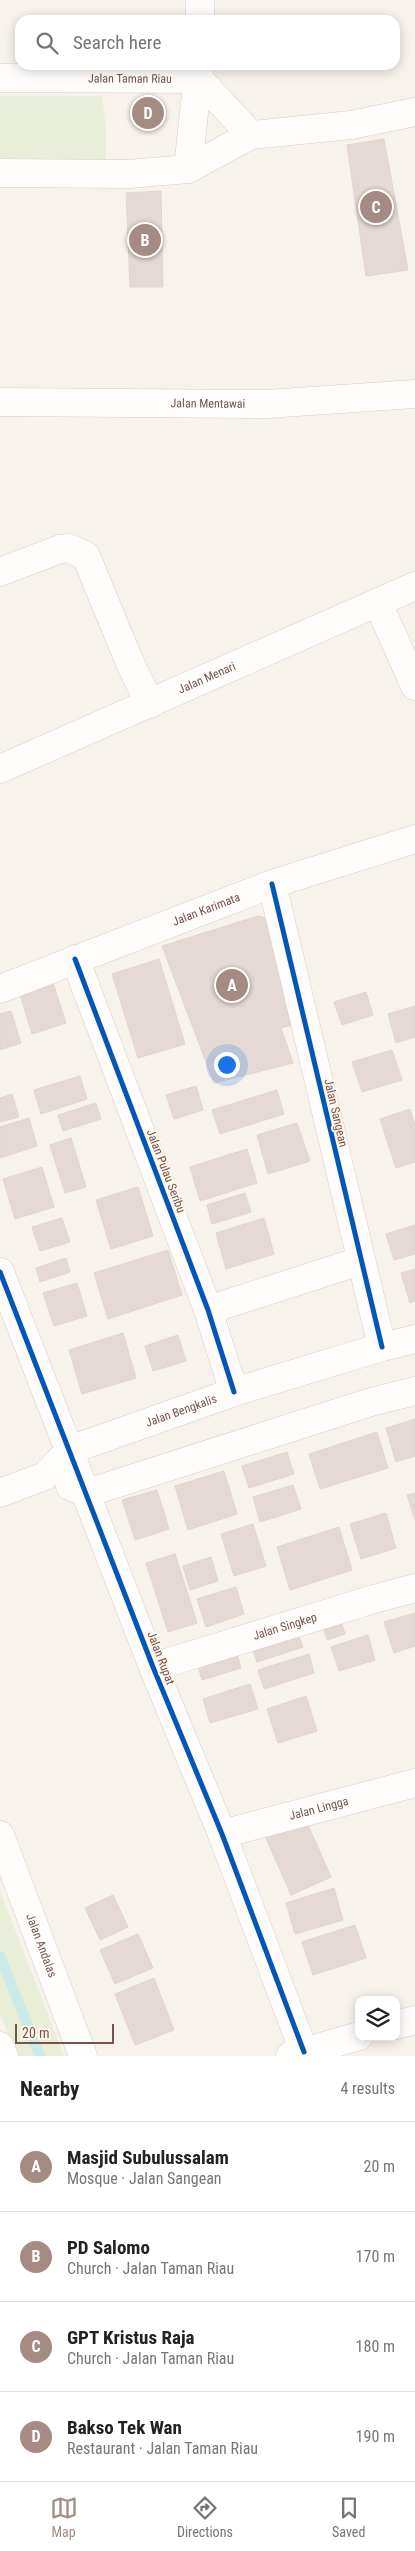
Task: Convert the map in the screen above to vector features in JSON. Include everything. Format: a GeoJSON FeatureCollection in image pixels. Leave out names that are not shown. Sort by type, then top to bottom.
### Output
{"type":"FeatureCollection","features":[{"type":"Feature","properties":{"kind":"street"},"geometry":{"type":"LineString","coordinates":[[200,0],[200,15]]}},
{"type":"Feature","properties":{"kind":"street"},"geometry":{"type":"LineString","coordinates":[[199,72],[251,135]]}},
{"type":"Feature","properties":{"kind":"street"},"geometry":{"type":"LineString","coordinates":[[188,169],[199,72]]}},
{"type":"Feature","properties":{"kind":"street","name":"Jalan Taman Riau"},"geometry":{"type":"LineString","coordinates":[[0,78],[199,72]]}},
{"type":"Feature","properties":{"kind":"street"},"geometry":{"type":"LineString","coordinates":[[0,173],[129,174],[188,169],[251,135],[351,125],[415,112]]}},
{"type":"Feature","properties":{"kind":"street","name":"Jalan Mentawai"},"geometry":{"type":"LineString","coordinates":[[0,402],[267,404],[415,394]]}},
{"type":"Feature","properties":{"kind":"street"},"geometry":{"type":"LineString","coordinates":[[0,572],[60,549],[69,548],[86,556],[130,663],[150,704]]}},
{"type":"Feature","properties":{"kind":"street","name":"Jalan Menari"},"geometry":{"type":"LineString","coordinates":[[2,763],[150,704],[415,586]]}},
{"type":"Feature","properties":{"kind":"street"},"geometry":{"type":"LineString","coordinates":[[378,603],[415,686]]}},
{"type":"Feature","properties":{"kind":"street","name":"Jalan Karimata"},"geometry":{"type":"LineString","coordinates":[[0,989],[272,884],[415,839]]}},
{"type":"Feature","properties":{"kind":"street","name":"Jalan Sangean"},"geometry":{"type":"LineString","coordinates":[[272,884],[360,1261],[382,1347]]}},
{"type":"Feature","properties":{"kind":"street","name":"Jalan Pulau Seribu"},"geometry":{"type":"LineString","coordinates":[[74,959],[208,1310],[234,1392]]}},
{"type":"Feature","properties":{"kind":"street"},"geometry":{"type":"LineString","coordinates":[[208,1310],[360,1261]]}},
{"type":"Feature","properties":{"kind":"street","name":"Jalan Rupat"},"geometry":{"type":"LineString","coordinates":[[0,1272],[153,1667],[222,1834],[297,2054]]}},
{"type":"Feature","properties":{"kind":"street","name":"Jalan Bengkalis"},"geometry":{"type":"LineString","coordinates":[[0,1493],[45,1476],[70,1450],[234,1392],[382,1347],[415,1339]]}},
{"type":"Feature","properties":{"kind":"street"},"geometry":{"type":"LineString","coordinates":[[45,1476],[87,1493],[371,1402],[415,1391]]}},
{"type":"Feature","properties":{"kind":"street","name":"Jalan Singkep"},"geometry":{"type":"LineString","coordinates":[[153,1667],[415,1588]]}},
{"type":"Feature","properties":{"kind":"street","name":"Jalan Lingga"},"geometry":{"type":"LineString","coordinates":[[222,1834],[415,1783]]}},
{"type":"Feature","properties":{"kind":"street","name":"Jalan Andalas"},"geometry":{"type":"LineString","coordinates":[[0,1834],[83,2056]]}},
{"type":"Feature","properties":{"kind":"street"},"geometry":{"type":"LineString","coordinates":[[400,2024],[415,2020]]}},
{"type":"Feature","properties":{"kind":"street"},"geometry":{"type":"LineString","coordinates":[[297,2054],[355,2043]]}},
{"type":"Feature","properties":{"kind":"street"},"geometry":{"type":"LineString","coordinates":[[0,2046],[4,2056]]}},
{"type":"Feature","properties":{"kind":"green space"},"geometry":{"type":"Polygon","coordinates":[[[0,96],[102,96],[106,127],[106,161],[0,158],[0,96]]]}},
{"type":"Feature","properties":{"kind":"green space"},"geometry":{"type":"Polygon","coordinates":[[[0,1891],[64,2056],[17,2056],[0,2013],[0,1891]]]}},
{"type":"Feature","properties":{"kind":"building"},"geometry":{"type":"Polygon","coordinates":[[[384,139],[408,270],[366,276],[347,145],[384,139]]]}},
{"type":"Feature","properties":{"kind":"building"},"geometry":{"type":"Polygon","coordinates":[[[161,191],[163,287],[130,287],[126,193],[161,191]]]}},
{"type":"Feature","properties":{"kind":"building"},"geometry":{"type":"Polygon","coordinates":[[[258,916],[265,918],[269,924],[298,1023],[281,1028],[293,1063],[214,1083],[162,946],[258,916]]]}},
{"type":"Feature","properties":{"kind":"building"},"geometry":{"type":"Polygon","coordinates":[[[159,959],[185,1044],[138,1058],[112,974],[159,959]]]}},
{"type":"Feature","properties":{"kind":"building"},"geometry":{"type":"Polygon","coordinates":[[[53,983],[66,1023],[32,1034],[20,994],[53,983]]]}},
{"type":"Feature","properties":{"kind":"building"},"geometry":{"type":"Polygon","coordinates":[[[366,992],[373,1015],[342,1025],[334,1002],[366,992]]]}},
{"type":"Feature","properties":{"kind":"building"},"geometry":{"type":"Polygon","coordinates":[[[415,1006],[415,1037],[396,1043],[388,1014],[415,1006]]]}},
{"type":"Feature","properties":{"kind":"building"},"geometry":{"type":"Polygon","coordinates":[[[11,1011],[21,1043],[0,1050],[0,1014],[11,1011]]]}},
{"type":"Feature","properties":{"kind":"building"},"geometry":{"type":"Polygon","coordinates":[[[392,1050],[402,1080],[362,1092],[352,1062],[392,1050]]]}},
{"type":"Feature","properties":{"kind":"building"},"geometry":{"type":"Polygon","coordinates":[[[80,1076],[87,1099],[41,1114],[34,1090],[80,1076]]]}},
{"type":"Feature","properties":{"kind":"building"},"geometry":{"type":"Polygon","coordinates":[[[196,1086],[203,1110],[174,1119],[166,1095],[196,1086]]]}},
{"type":"Feature","properties":{"kind":"building"},"geometry":{"type":"Polygon","coordinates":[[[277,1090],[284,1114],[220,1134],[212,1110],[277,1090]]]}},
{"type":"Feature","properties":{"kind":"building"},"geometry":{"type":"Polygon","coordinates":[[[12,1094],[19,1117],[0,1122],[0,1098],[12,1094]]]}},
{"type":"Feature","properties":{"kind":"building"},"geometry":{"type":"Polygon","coordinates":[[[96,1103],[101,1119],[63,1131],[58,1115],[96,1103]]]}},
{"type":"Feature","properties":{"kind":"building"},"geometry":{"type":"Polygon","coordinates":[[[410,1109],[415,1126],[415,1162],[396,1168],[380,1119],[410,1109]]]}},
{"type":"Feature","properties":{"kind":"building"},"geometry":{"type":"Polygon","coordinates":[[[29,1118],[37,1146],[0,1158],[0,1127],[29,1118]]]}},
{"type":"Feature","properties":{"kind":"building"},"geometry":{"type":"Polygon","coordinates":[[[297,1123],[310,1161],[268,1174],[257,1135],[297,1123]]]}},
{"type":"Feature","properties":{"kind":"building"},"geometry":{"type":"Polygon","coordinates":[[[71,1138],[86,1187],[65,1193],[50,1145],[71,1138]]]}},
{"type":"Feature","properties":{"kind":"building"},"geometry":{"type":"Polygon","coordinates":[[[247,1149],[257,1183],[200,1201],[190,1167],[247,1149]]]}},
{"type":"Feature","properties":{"kind":"building"},"geometry":{"type":"Polygon","coordinates":[[[42,1167],[54,1207],[15,1219],[3,1179],[42,1167]]]}},
{"type":"Feature","properties":{"kind":"building"},"geometry":{"type":"Polygon","coordinates":[[[138,1187],[153,1236],[111,1249],[96,1200],[138,1187]]]}},
{"type":"Feature","properties":{"kind":"building"},"geometry":{"type":"Polygon","coordinates":[[[245,1193],[251,1212],[212,1224],[207,1205],[245,1193]]]}},
{"type":"Feature","properties":{"kind":"building"},"geometry":{"type":"Polygon","coordinates":[[[62,1218],[70,1242],[40,1251],[32,1227],[62,1218]]]}},
{"type":"Feature","properties":{"kind":"building"},"geometry":{"type":"Polygon","coordinates":[[[264,1218],[274,1254],[226,1269],[216,1233],[264,1218]]]}},
{"type":"Feature","properties":{"kind":"building"},"geometry":{"type":"Polygon","coordinates":[[[415,1225],[415,1254],[394,1260],[386,1234],[415,1225]]]}},
{"type":"Feature","properties":{"kind":"building"},"geometry":{"type":"Polygon","coordinates":[[[168,1250],[182,1295],[108,1319],[94,1273],[168,1250]]]}},
{"type":"Feature","properties":{"kind":"building"},"geometry":{"type":"Polygon","coordinates":[[[66,1258],[70,1272],[40,1282],[36,1268],[66,1258]]]}},
{"type":"Feature","properties":{"kind":"building"},"geometry":{"type":"Polygon","coordinates":[[[415,1269],[415,1301],[410,1303],[401,1273],[415,1269]]]}},
{"type":"Feature","properties":{"kind":"building"},"geometry":{"type":"Polygon","coordinates":[[[77,1283],[87,1316],[54,1326],[43,1293],[77,1283]]]}},
{"type":"Feature","properties":{"kind":"building"},"geometry":{"type":"Polygon","coordinates":[[[123,1333],[136,1378],[82,1394],[69,1350],[123,1333]]]}},
{"type":"Feature","properties":{"kind":"building"},"geometry":{"type":"Polygon","coordinates":[[[178,1335],[186,1361],[153,1371],[145,1346],[178,1335]]]}},
{"type":"Feature","properties":{"kind":"building"},"geometry":{"type":"Polygon","coordinates":[[[415,1419],[415,1456],[396,1462],[386,1428],[415,1419]]]}},
{"type":"Feature","properties":{"kind":"building"},"geometry":{"type":"Polygon","coordinates":[[[377,1432],[388,1468],[320,1489],[309,1454],[377,1432]]]}},
{"type":"Feature","properties":{"kind":"building"},"geometry":{"type":"Polygon","coordinates":[[[287,1452],[294,1474],[249,1488],[242,1466],[287,1452]]]}},
{"type":"Feature","properties":{"kind":"building"},"geometry":{"type":"Polygon","coordinates":[[[224,1471],[237,1514],[188,1530],[175,1486],[224,1471]]]}},
{"type":"Feature","properties":{"kind":"building"},"geometry":{"type":"Polygon","coordinates":[[[293,1485],[301,1509],[260,1522],[253,1497],[293,1485]]]}},
{"type":"Feature","properties":{"kind":"building"},"geometry":{"type":"Polygon","coordinates":[[[157,1490],[169,1529],[135,1540],[122,1500],[157,1490]]]}},
{"type":"Feature","properties":{"kind":"building"},"geometry":{"type":"Polygon","coordinates":[[[415,1493],[415,1520],[407,1495],[415,1493]]]}},
{"type":"Feature","properties":{"kind":"building"},"geometry":{"type":"Polygon","coordinates":[[[386,1513],[396,1548],[361,1559],[350,1524],[386,1513]]]}},
{"type":"Feature","properties":{"kind":"building"},"geometry":{"type":"Polygon","coordinates":[[[253,1524],[266,1566],[234,1576],[221,1534],[253,1524]]]}},
{"type":"Feature","properties":{"kind":"building"},"geometry":{"type":"Polygon","coordinates":[[[339,1527],[352,1570],[290,1590],[277,1547],[339,1527]]]}},
{"type":"Feature","properties":{"kind":"building"},"geometry":{"type":"Polygon","coordinates":[[[175,1554],[197,1623],[168,1632],[146,1563],[175,1554]]]}},
{"type":"Feature","properties":{"kind":"building"},"geometry":{"type":"Polygon","coordinates":[[[211,1557],[218,1581],[190,1590],[183,1566],[211,1557]]]}},
{"type":"Feature","properties":{"kind":"building"},"geometry":{"type":"Polygon","coordinates":[[[236,1587],[244,1614],[206,1627],[197,1599],[236,1587]]]}},
{"type":"Feature","properties":{"kind":"building"},"geometry":{"type":"Polygon","coordinates":[[[415,1613],[415,1646],[394,1653],[384,1622],[415,1613]]]}},
{"type":"Feature","properties":{"kind":"building"},"geometry":{"type":"Polygon","coordinates":[[[339,1615],[345,1634],[327,1640],[321,1621],[339,1615]]]}},
{"type":"Feature","properties":{"kind":"building"},"geometry":{"type":"Polygon","coordinates":[[[298,1633],[303,1647],[257,1662],[252,1648],[298,1633]]]}},
{"type":"Feature","properties":{"kind":"building"},"geometry":{"type":"Polygon","coordinates":[[[368,1635],[375,1660],[339,1671],[331,1647],[368,1635]]]}},
{"type":"Feature","properties":{"kind":"building"},"geometry":{"type":"Polygon","coordinates":[[[235,1647],[241,1668],[202,1680],[196,1659],[235,1647]]]}},
{"type":"Feature","properties":{"kind":"building"},"geometry":{"type":"Polygon","coordinates":[[[309,1654],[314,1673],[264,1689],[258,1670],[309,1654]]]}},
{"type":"Feature","properties":{"kind":"building"},"geometry":{"type":"Polygon","coordinates":[[[250,1684],[258,1709],[210,1723],[203,1699],[250,1684]]]}},
{"type":"Feature","properties":{"kind":"building"},"geometry":{"type":"Polygon","coordinates":[[[306,1696],[317,1731],[278,1743],[267,1709],[306,1696]]]}},
{"type":"Feature","properties":{"kind":"building"},"geometry":{"type":"Polygon","coordinates":[[[305,1818],[331,1877],[291,1895],[265,1836],[305,1818]]]}},
{"type":"Feature","properties":{"kind":"building"},"geometry":{"type":"Polygon","coordinates":[[[334,1888],[343,1920],[295,1934],[286,1903],[334,1888]]]}},
{"type":"Feature","properties":{"kind":"building"},"geometry":{"type":"Polygon","coordinates":[[[113,1895],[128,1927],[100,1940],[85,1908],[113,1895]]]}},
{"type":"Feature","properties":{"kind":"building"},"geometry":{"type":"Polygon","coordinates":[[[355,1925],[366,1958],[313,1975],[302,1942],[355,1925]]]}},
{"type":"Feature","properties":{"kind":"building"},"geometry":{"type":"Polygon","coordinates":[[[138,1934],[153,1968],[115,1984],[100,1950],[138,1934]]]}},
{"type":"Feature","properties":{"kind":"building"},"geometry":{"type":"Polygon","coordinates":[[[154,1978],[174,2030],[135,2045],[115,1994],[154,1978]]]}},
{"type":"Feature","properties":{"kind":"waterway"},"geometry":{"type":"LineString","coordinates":[[0,1956],[40,2056]]}},
{"type":"Feature","properties":{"kind":"cycle path"},"geometry":{"type":"LineString","coordinates":[[272,884],[382,1347]]}},
{"type":"Feature","properties":{"kind":"cycle path"},"geometry":{"type":"LineString","coordinates":[[75,959],[208,1310],[234,1392]]}},
{"type":"Feature","properties":{"kind":"cycle path"},"geometry":{"type":"LineString","coordinates":[[0,1272],[153,1667],[222,1834],[304,2052]]}},
{"type":"Feature","properties":{"kind":"place","name":"Bakso Tek Wan"},"geometry":{"type":"Point","coordinates":[148,113]}},
{"type":"Feature","properties":{"kind":"place","name":"GPT Kristus Raja"},"geometry":{"type":"Point","coordinates":[376,207]}},
{"type":"Feature","properties":{"kind":"place","name":"PD Salomo"},"geometry":{"type":"Point","coordinates":[145,240]}},
{"type":"Feature","properties":{"kind":"place","name":"Masjid Subulussalam"},"geometry":{"type":"Point","coordinates":[232,985]}}]}
